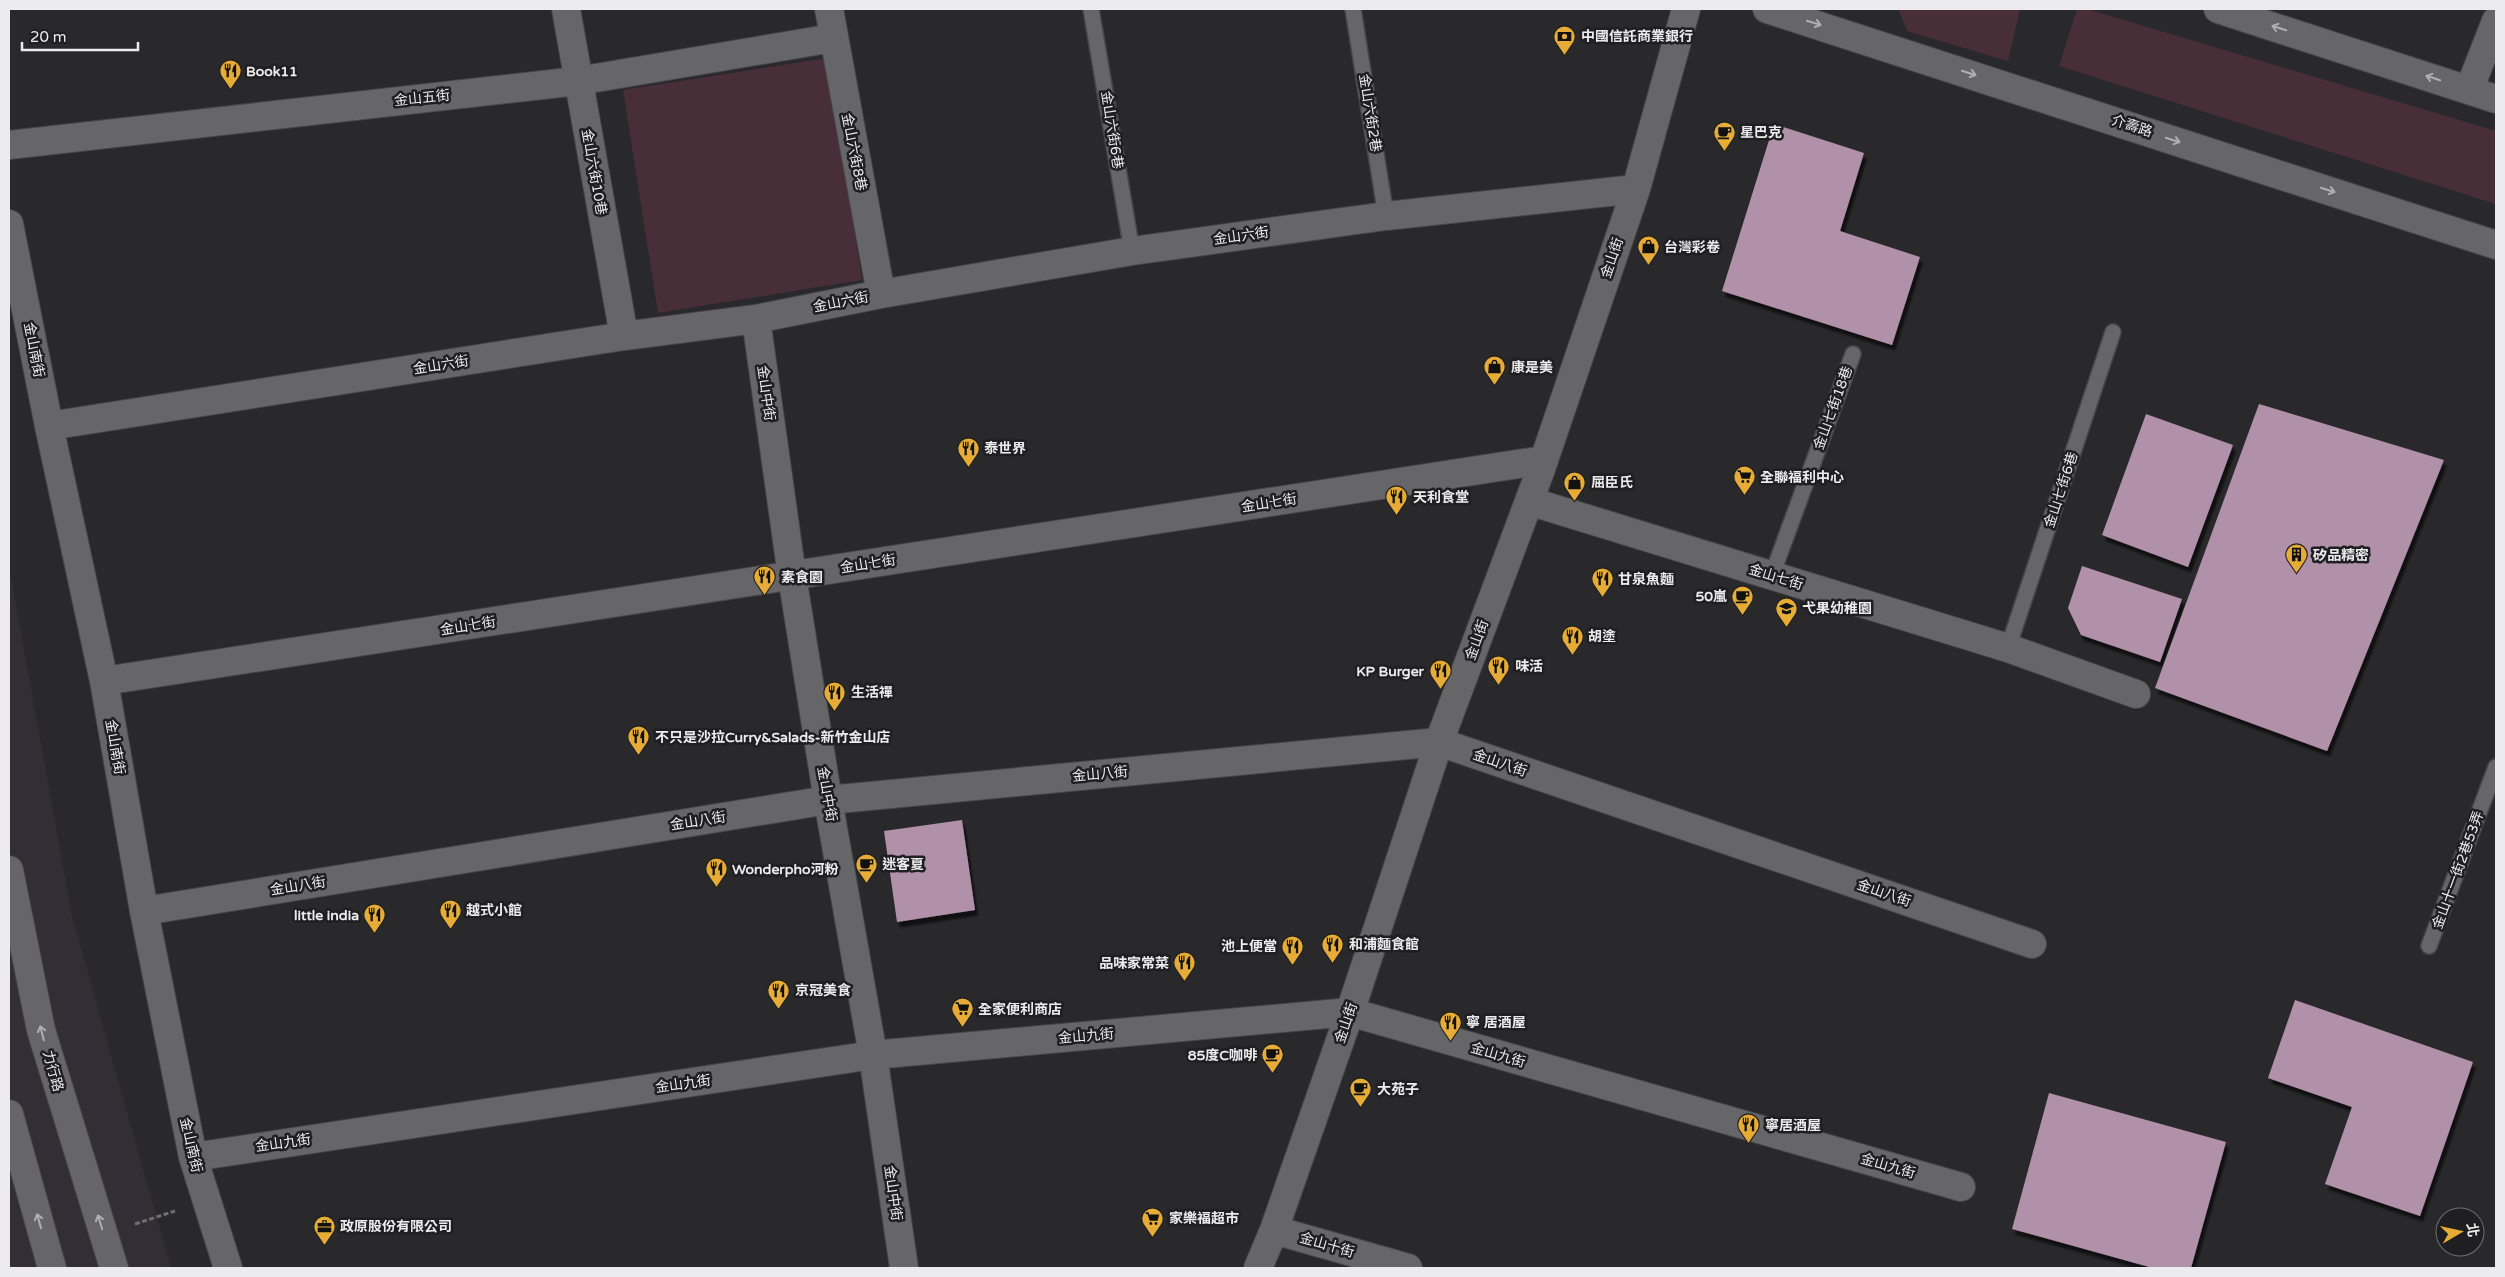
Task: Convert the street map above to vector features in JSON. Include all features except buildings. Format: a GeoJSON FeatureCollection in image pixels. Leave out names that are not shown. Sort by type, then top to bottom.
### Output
{"type":"FeatureCollection","features":[{"type":"Feature","properties":{"kind":"street","name":"金山六街10巷"},"geometry":{"type":"LineString","coordinates":[[566,9],[624,336]]}},
{"type":"Feature","properties":{"kind":"street","name":"金山六街8巷"},"geometry":{"type":"LineString","coordinates":[[829,9],[881,294]]}},
{"type":"Feature","properties":{"kind":"street","name":"金山街"},"geometry":{"type":"LineString","coordinates":[[1258,1268],[1274,1230],[1350,1012],[1439,742],[1544,460],[1636,189],[1686,9]]}},
{"type":"Feature","properties":{"kind":"street","name":"介壽路"},"geometry":{"type":"LineString","coordinates":[[1768,9],[2496,245]]}},
{"type":"Feature","properties":{"kind":"street"},"geometry":{"type":"LineString","coordinates":[[2218,9],[2496,98]]}},
{"type":"Feature","properties":{"kind":"street"},"geometry":{"type":"LineString","coordinates":[[2469,90],[2496,21]]}},
{"type":"Feature","properties":{"kind":"street","name":"金山五街"},"geometry":{"type":"LineString","coordinates":[[9,145],[578,81],[833,38]]}},
{"type":"Feature","properties":{"kind":"street","name":"金山六街"},"geometry":{"type":"LineString","coordinates":[[49,426],[624,336],[756,318],[881,294],[1132,251],[1386,216],[1636,189]]}},
{"type":"Feature","properties":{"kind":"street","name":"金山南街"},"geometry":{"type":"LineString","coordinates":[[9,224],[49,426],[104,682],[144,911],[193,1157],[228,1268]]}},
{"type":"Feature","properties":{"kind":"street","name":"金山中街"},"geometry":{"type":"LineString","coordinates":[[756,318],[792,576],[828,800],[874,1056],[904,1268]]}},
{"type":"Feature","properties":{"kind":"street","name":"金山七街"},"geometry":{"type":"LineString","coordinates":[[104,682],[1544,460]]}},
{"type":"Feature","properties":{"kind":"street","name":"金山七街"},"geometry":{"type":"LineString","coordinates":[[1529,501],[2008,648],[2136,694]]}},
{"type":"Feature","properties":{"kind":"street","name":"金山八街"},"geometry":{"type":"LineString","coordinates":[[144,911],[828,800],[1439,742],[2032,944]]}},
{"type":"Feature","properties":{"kind":"street","name":"力行路"},"geometry":{"type":"LineString","coordinates":[[9,870],[41,1030],[114,1268]]}},
{"type":"Feature","properties":{"kind":"street","name":"金山九街"},"geometry":{"type":"LineString","coordinates":[[193,1157],[874,1056],[1350,1012],[1961,1187]]}},
{"type":"Feature","properties":{"kind":"street"},"geometry":{"type":"LineString","coordinates":[[9,1114],[52,1268]]}},
{"type":"Feature","properties":{"kind":"street","name":"金山十街"},"geometry":{"type":"LineString","coordinates":[[1274,1230],[1408,1268]]}},
{"type":"Feature","properties":{"kind":"lane","name":"金山六街6巷"},"geometry":{"type":"LineString","coordinates":[[1091,9],[1132,251]]}},
{"type":"Feature","properties":{"kind":"lane","name":"金山六街2巷"},"geometry":{"type":"LineString","coordinates":[[1354,9],[1386,216]]}},
{"type":"Feature","properties":{"kind":"lane","name":"金山七街6巷"},"geometry":{"type":"LineString","coordinates":[[2008,648],[2113,332]]}},
{"type":"Feature","properties":{"kind":"lane","name":"金山七街18巷"},"geometry":{"type":"LineString","coordinates":[[1772,575],[1853,354]]}},
{"type":"Feature","properties":{"kind":"lane","name":"金山十一街2巷53弄"},"geometry":{"type":"LineString","coordinates":[[2430,946],[2496,766]]}},
{"type":"Feature","properties":{"kind":"path"},"geometry":{"type":"LineString","coordinates":[[128,1226],[206,1200]]}},
{"type":"Feature","properties":{"kind":"shaded area"},"geometry":{"type":"Polygon","coordinates":[[[1898,9],[2020,9],[2008,61],[1907,31],[1898,9]]]}},
{"type":"Feature","properties":{"kind":"shaded area"},"geometry":{"type":"Polygon","coordinates":[[[2077,9],[2087,9],[2496,131],[2496,204],[2059,66],[2077,9]]]}},
{"type":"Feature","properties":{"kind":"shaded area"},"geometry":{"type":"Polygon","coordinates":[[[827,58],[862,280],[658,313],[623,90],[827,58]]]}},
{"type":"Feature","properties":{"kind":"shaded area"},"geometry":{"type":"Polygon","coordinates":[[[9,565],[72,916],[171,1268],[9,1268],[9,565]]]}},
{"type":"Feature","properties":{"kind":"place","name":"中國信託商業銀行"},"geometry":{"type":"Point","coordinates":[1565,55]}},
{"type":"Feature","properties":{"kind":"place","name":"Book11"},"geometry":{"type":"Point","coordinates":[230,90]}},
{"type":"Feature","properties":{"kind":"place","name":"星巴克"},"geometry":{"type":"Point","coordinates":[1724,151]}},
{"type":"Feature","properties":{"kind":"place","name":"台灣彩卷"},"geometry":{"type":"Point","coordinates":[1648,266]}},
{"type":"Feature","properties":{"kind":"place","name":"康是美"},"geometry":{"type":"Point","coordinates":[1495,386]}},
{"type":"Feature","properties":{"kind":"place","name":"泰世界"},"geometry":{"type":"Point","coordinates":[968,467]}},
{"type":"Feature","properties":{"kind":"place","name":"全聯福利中心"},"geometry":{"type":"Point","coordinates":[1744,496]}},
{"type":"Feature","properties":{"kind":"place","name":"屈臣氏"},"geometry":{"type":"Point","coordinates":[1575,501]}},
{"type":"Feature","properties":{"kind":"place","name":"天利食堂"},"geometry":{"type":"Point","coordinates":[1397,516]}},
{"type":"Feature","properties":{"kind":"place","name":"矽品精密"},"geometry":{"type":"Point","coordinates":[2297,574]}},
{"type":"Feature","properties":{"kind":"place","name":"素食園"},"geometry":{"type":"Point","coordinates":[765,596]}},
{"type":"Feature","properties":{"kind":"place","name":"甘泉魚麵"},"geometry":{"type":"Point","coordinates":[1602,598]}},
{"type":"Feature","properties":{"kind":"place","name":"50嵐"},"geometry":{"type":"Point","coordinates":[1743,615]}},
{"type":"Feature","properties":{"kind":"place","name":"弋果幼稚園"},"geometry":{"type":"Point","coordinates":[1786,627]}},
{"type":"Feature","properties":{"kind":"place","name":"胡塗"},"geometry":{"type":"Point","coordinates":[1572,655]}},
{"type":"Feature","properties":{"kind":"place","name":"味活"},"geometry":{"type":"Point","coordinates":[1499,685]}},
{"type":"Feature","properties":{"kind":"place","name":"KP Burger"},"geometry":{"type":"Point","coordinates":[1440,690]}},
{"type":"Feature","properties":{"kind":"place","name":"生活禪"},"geometry":{"type":"Point","coordinates":[835,711]}},
{"type":"Feature","properties":{"kind":"place","name":"不只是沙拉Curry&Salads-新竹金山店"},"geometry":{"type":"Point","coordinates":[639,756]}},
{"type":"Feature","properties":{"kind":"place","name":"迷客夏"},"geometry":{"type":"Point","coordinates":[866,883]}},
{"type":"Feature","properties":{"kind":"place","name":"Wonderpho河粉"},"geometry":{"type":"Point","coordinates":[716,888]}},
{"type":"Feature","properties":{"kind":"place","name":"越式小館"},"geometry":{"type":"Point","coordinates":[450,929]}},
{"type":"Feature","properties":{"kind":"place","name":"little india"},"geometry":{"type":"Point","coordinates":[375,934]}},
{"type":"Feature","properties":{"kind":"place","name":"和浦麵食館"},"geometry":{"type":"Point","coordinates":[1333,963]}},
{"type":"Feature","properties":{"kind":"place","name":"池上便當"},"geometry":{"type":"Point","coordinates":[1293,965]}},
{"type":"Feature","properties":{"kind":"place","name":"品味家常菜"},"geometry":{"type":"Point","coordinates":[1185,982]}},
{"type":"Feature","properties":{"kind":"place","name":"京冠美食"},"geometry":{"type":"Point","coordinates":[779,1009]}},
{"type":"Feature","properties":{"kind":"place","name":"全家便利商店"},"geometry":{"type":"Point","coordinates":[962,1028]}},
{"type":"Feature","properties":{"kind":"place","name":"寧 居酒屋"},"geometry":{"type":"Point","coordinates":[1450,1041]}},
{"type":"Feature","properties":{"kind":"place","name":"85度C咖啡"},"geometry":{"type":"Point","coordinates":[1273,1074]}},
{"type":"Feature","properties":{"kind":"place","name":"大苑子"},"geometry":{"type":"Point","coordinates":[1361,1108]}},
{"type":"Feature","properties":{"kind":"place","name":"寧居酒屋"},"geometry":{"type":"Point","coordinates":[1749,1144]}},
{"type":"Feature","properties":{"kind":"place","name":"家樂福超市"},"geometry":{"type":"Point","coordinates":[1153,1237]}},
{"type":"Feature","properties":{"kind":"place","name":"政原股份有限公司"},"geometry":{"type":"Point","coordinates":[324,1245]}}]}
